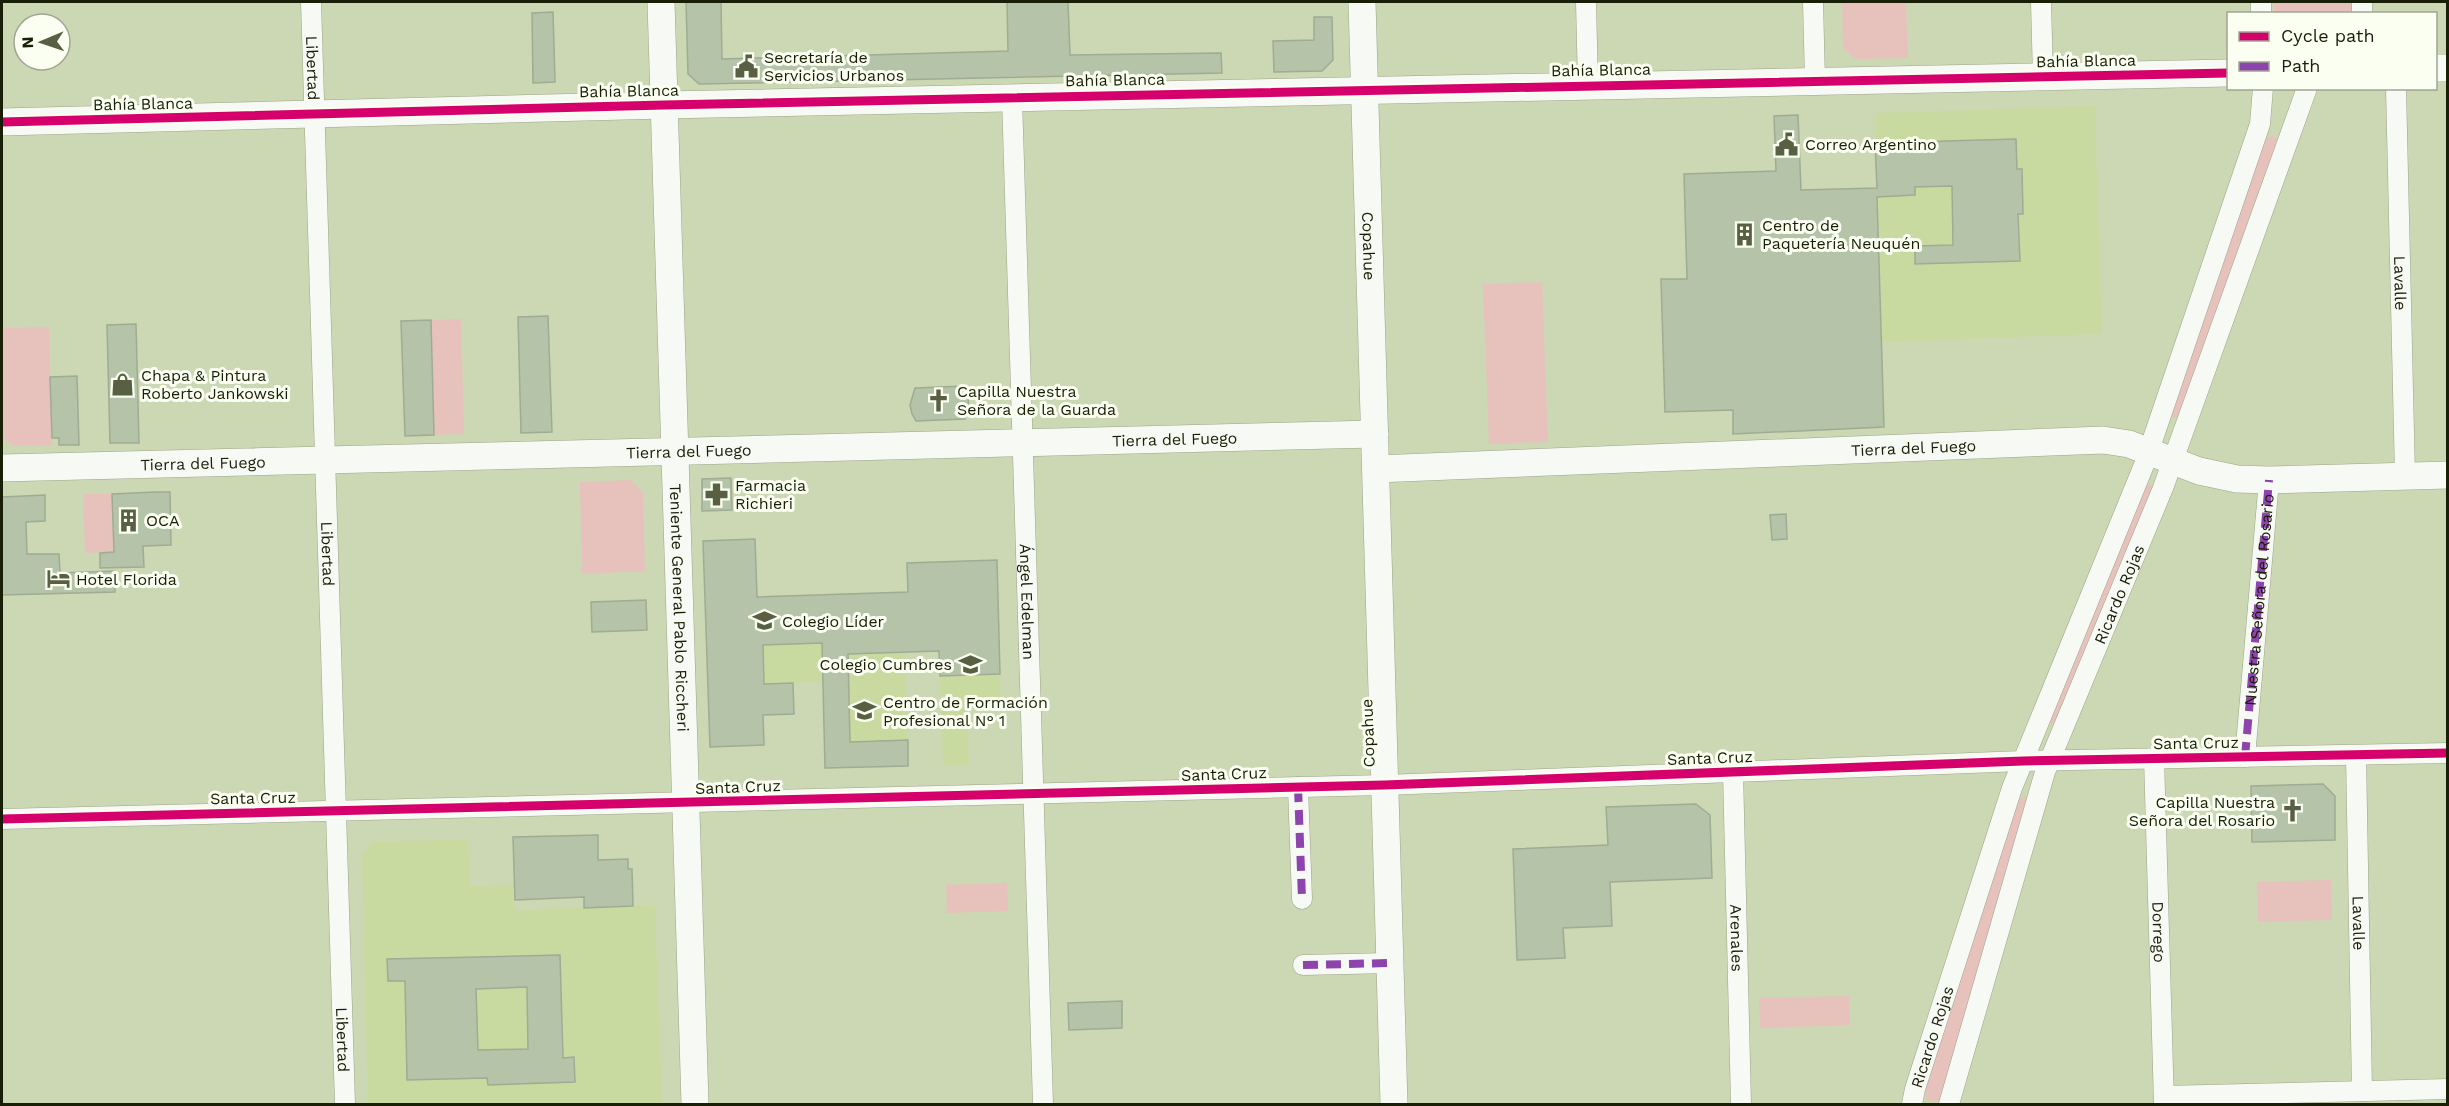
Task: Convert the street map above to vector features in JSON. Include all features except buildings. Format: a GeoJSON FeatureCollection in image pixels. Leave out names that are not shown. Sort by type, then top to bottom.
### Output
{"type":"FeatureCollection","features":[{"type":"Feature","properties":{"kind":"street","name":"Libertad"},"geometry":{"type":"LineString","coordinates":[[311,2],[345,1104]]}},
{"type":"Feature","properties":{"kind":"street","name":"Teniente General Pablo Riccheri"},"geometry":{"type":"LineString","coordinates":[[661,2],[695,1104]]}},
{"type":"Feature","properties":{"kind":"street","name":"Copahue"},"geometry":{"type":"LineString","coordinates":[[1362,2],[1394,1104]]}},
{"type":"Feature","properties":{"kind":"street"},"geometry":{"type":"LineString","coordinates":[[1586,2],[1588,86]]}},
{"type":"Feature","properties":{"kind":"street"},"geometry":{"type":"LineString","coordinates":[[1813,2],[1815,81]]}},
{"type":"Feature","properties":{"kind":"street"},"geometry":{"type":"LineString","coordinates":[[2041,2],[2043,77]]}},
{"type":"Feature","properties":{"kind":"street","name":"Bahía Blanca"},"geometry":{"type":"LineString","coordinates":[[2,122],[664,105],[2227,73]]}},
{"type":"Feature","properties":{"kind":"street","name":"Ricardo Rojas"},"geometry":{"type":"LineString","coordinates":[[1912,1104],[2023,761],[2148,451],[2257,134],[2262,116],[2263,90]]}},
{"type":"Feature","properties":{"kind":"street","name":"Ricardo Rojas"},"geometry":{"type":"LineString","coordinates":[[1949,1104],[2050,760],[2173,461],[2306,90]]}},
{"type":"Feature","properties":{"kind":"street","name":"Lavalle"},"geometry":{"type":"LineString","coordinates":[[2396,90],[2405,476]]}},
{"type":"Feature","properties":{"kind":"street","name":"Ángel Edelman"},"geometry":{"type":"LineString","coordinates":[[1012,98],[1043,1104]]}},
{"type":"Feature","properties":{"kind":"street","name":"Tierra del Fuego"},"geometry":{"type":"LineString","coordinates":[[2,468],[1375,434]]}},
{"type":"Feature","properties":{"kind":"street","name":"Tierra del Fuego"},"geometry":{"type":"LineString","coordinates":[[1376,468],[2095,440],[2121,442],[2223,476],[2269,480],[2448,475]]}},
{"type":"Feature","properties":{"kind":"street","name":"Nuestra Señora del Rosario"},"geometry":{"type":"LineString","coordinates":[[2245,757],[2269,480]]}},
{"type":"Feature","properties":{"kind":"street","name":"Santa Cruz"},"geometry":{"type":"LineString","coordinates":[[2,819],[1033,795],[1384,785],[2050,760],[2448,753]]}},
{"type":"Feature","properties":{"kind":"street","name":"Lavalle"},"geometry":{"type":"LineString","coordinates":[[2356,755],[2362,1091]]}},
{"type":"Feature","properties":{"kind":"street","name":"Dorrego"},"geometry":{"type":"LineString","coordinates":[[2154,758],[2164,1100]]}},
{"type":"Feature","properties":{"kind":"street","name":"Arenales"},"geometry":{"type":"LineString","coordinates":[[1733,772],[1741,1104]]}},
{"type":"Feature","properties":{"kind":"street"},"geometry":{"type":"LineString","coordinates":[[1298,787],[1302,898]]}},
{"type":"Feature","properties":{"kind":"street"},"geometry":{"type":"LineString","coordinates":[[1303,965],[1390,963]]}},
{"type":"Feature","properties":{"kind":"street"},"geometry":{"type":"LineString","coordinates":[[2164,1100],[2448,1089]]}},
{"type":"Feature","properties":{"kind":"shaded area"},"geometry":{"type":"Polygon","coordinates":[[[1842,2],[1906,2],[1908,58],[1855,59],[1843,48],[1842,2]]]}},
{"type":"Feature","properties":{"kind":"shaded area"},"geometry":{"type":"Polygon","coordinates":[[[2273,2],[2352,2],[2352,12],[2274,12],[2273,2]]]}},
{"type":"Feature","properties":{"kind":"shaded area"},"geometry":{"type":"Polygon","coordinates":[[[2095,106],[2102,334],[1882,342],[1875,113],[2095,106]]]}},
{"type":"Feature","properties":{"kind":"shaded area"},"geometry":{"type":"Polygon","coordinates":[[[2273,136],[2278,139],[2181,417],[2175,418],[2170,415],[2264,143],[2267,138],[2273,136]]]}},
{"type":"Feature","properties":{"kind":"shaded area"},"geometry":{"type":"Polygon","coordinates":[[[1542,282],[1548,442],[1489,444],[1483,284],[1542,282]]]}},
{"type":"Feature","properties":{"kind":"shaded area"},"geometry":{"type":"Polygon","coordinates":[[[461,319],[464,434],[434,435],[431,320],[461,319]]]}},
{"type":"Feature","properties":{"kind":"shaded area"},"geometry":{"type":"Polygon","coordinates":[[[49,327],[52,445],[13,446],[2,437],[2,328],[49,327]]]}},
{"type":"Feature","properties":{"kind":"shaded area"},"geometry":{"type":"Polygon","coordinates":[[[631,480],[643,493],[645,571],[582,574],[580,482],[631,480]]]}},
{"type":"Feature","properties":{"kind":"shaded area"},"geometry":{"type":"Polygon","coordinates":[[[2147,483],[2153,486],[2055,724],[2051,724],[2047,720],[2147,483]]]}},
{"type":"Feature","properties":{"kind":"shaded area"},"geometry":{"type":"Polygon","coordinates":[[[83,494],[112,494],[114,552],[85,553],[83,494]]]}},
{"type":"Feature","properties":{"kind":"shaded area"},"geometry":{"type":"Polygon","coordinates":[[[997,560],[1001,706],[967,707],[969,765],[943,765],[939,651],[905,652],[908,766],[825,768],[823,682],[708,686],[706,599],[907,592],[907,563],[997,560]]]}},
{"type":"Feature","properties":{"kind":"shaded area"},"geometry":{"type":"Polygon","coordinates":[[[2024,796],[2027,800],[1940,1101],[1932,1102],[1926,1099],[1925,1091],[2018,801],[2024,796]]]}},
{"type":"Feature","properties":{"kind":"shaded area"},"geometry":{"type":"Polygon","coordinates":[[[468,839],[470,886],[514,884],[515,910],[655,905],[662,1104],[368,1104],[362,854],[372,842],[468,839]]]}},
{"type":"Feature","properties":{"kind":"shaded area"},"geometry":{"type":"Polygon","coordinates":[[[2331,880],[2332,920],[2258,922],[2257,882],[2331,880]]]}},
{"type":"Feature","properties":{"kind":"shaded area"},"geometry":{"type":"Polygon","coordinates":[[[1007,883],[1008,911],[947,913],[946,885],[1007,883]]]}},
{"type":"Feature","properties":{"kind":"shaded area"},"geometry":{"type":"Polygon","coordinates":[[[1849,996],[1850,1025],[1760,1028],[1759,998],[1849,996]]]}},
{"type":"Feature","properties":{"kind":"marked path"},"geometry":{"type":"LineString","coordinates":[[2245,757],[2269,480]]}},
{"type":"Feature","properties":{"kind":"marked path"},"geometry":{"type":"LineString","coordinates":[[1298,787],[1302,899]]}},
{"type":"Feature","properties":{"kind":"marked path"},"geometry":{"type":"LineString","coordinates":[[1303,965],[1390,963]]}},
{"type":"Feature","properties":{"kind":"cycle path"},"geometry":{"type":"LineString","coordinates":[[2,122],[664,105],[2227,73]]}},
{"type":"Feature","properties":{"kind":"cycle path"},"geometry":{"type":"LineString","coordinates":[[2,819],[1384,785],[2023,761],[2448,753]]}},
{"type":"Feature","properties":{"kind":"place","name":"Secretaría de Servicios Urbanos"},"geometry":{"type":"Point","coordinates":[746,66]}},
{"type":"Feature","properties":{"kind":"place","name":"Correo Argentino"},"geometry":{"type":"Point","coordinates":[1787,144]}},
{"type":"Feature","properties":{"kind":"place","name":"Centro de Paquetería Neuquén"},"geometry":{"type":"Point","coordinates":[1744,234]}},
{"type":"Feature","properties":{"kind":"place","name":"Chapa & Pintura Roberto Jankowski"},"geometry":{"type":"Point","coordinates":[123,384]}},
{"type":"Feature","properties":{"kind":"place","name":"Capilla Nuestra Señora de la Guarda"},"geometry":{"type":"Point","coordinates":[939,400]}},
{"type":"Feature","properties":{"kind":"place","name":"Farmacia Richieri"},"geometry":{"type":"Point","coordinates":[717,494]}},
{"type":"Feature","properties":{"kind":"place","name":"OCA"},"geometry":{"type":"Point","coordinates":[128,520]}},
{"type":"Feature","properties":{"kind":"place","name":"Hotel Florida"},"geometry":{"type":"Point","coordinates":[58,579]}},
{"type":"Feature","properties":{"kind":"place","name":"Colegio Líder"},"geometry":{"type":"Point","coordinates":[764,621]}},
{"type":"Feature","properties":{"kind":"place","name":"Colegio Cumbres"},"geometry":{"type":"Point","coordinates":[970,664]}},
{"type":"Feature","properties":{"kind":"place","name":"Centro de Formación Profesional N° 1"},"geometry":{"type":"Point","coordinates":[865,711]}},
{"type":"Feature","properties":{"kind":"place","name":"Capilla Nuestra Señora del Rosario"},"geometry":{"type":"Point","coordinates":[2293,811]}}]}
